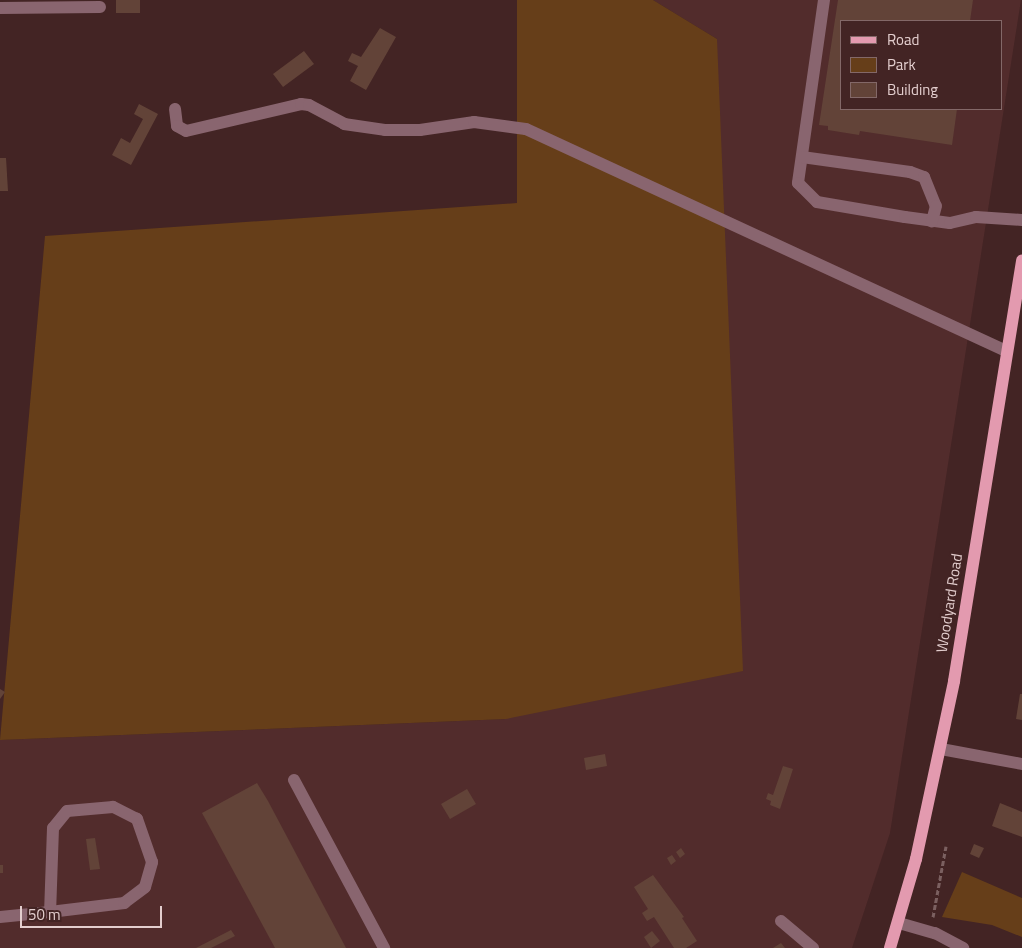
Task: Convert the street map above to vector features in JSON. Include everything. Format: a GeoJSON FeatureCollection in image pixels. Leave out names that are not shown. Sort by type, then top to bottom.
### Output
{"type":"FeatureCollection","features":[{"type":"Feature","properties":{"kind":"main road","name":"Woodyard Road"},"geometry":{"type":"LineString","coordinates":[[890,948],[899,923],[940,749],[1022,260]]}},
{"type":"Feature","properties":{"kind":"street"},"geometry":{"type":"LineString","coordinates":[[824,0],[798,183],[817,202],[932,221],[950,223],[976,217],[1022,220]]}},
{"type":"Feature","properties":{"kind":"street"},"geometry":{"type":"LineString","coordinates":[[0,8],[20,4],[100,7]]}},
{"type":"Feature","properties":{"kind":"street"},"geometry":{"type":"LineString","coordinates":[[174,109],[177,126],[186,130],[301,104],[309,105],[344,124],[385,130],[420,130],[474,122],[518,127],[1006,352]]}},
{"type":"Feature","properties":{"kind":"street"},"geometry":{"type":"LineString","coordinates":[[802,157],[910,172],[924,178],[936,206],[932,221]]}},
{"type":"Feature","properties":{"kind":"street"},"geometry":{"type":"LineString","coordinates":[[940,749],[1022,764]]}},
{"type":"Feature","properties":{"kind":"street"},"geometry":{"type":"LineString","coordinates":[[294,780],[384,948]]}},
{"type":"Feature","properties":{"kind":"street"},"geometry":{"type":"LineString","coordinates":[[0,917],[50,912],[124,903],[145,887],[152,862],[137,819],[113,808],[68,811],[53,828],[50,912]]}},
{"type":"Feature","properties":{"kind":"street"},"geometry":{"type":"LineString","coordinates":[[781,921],[813,948]]}},
{"type":"Feature","properties":{"kind":"street"},"geometry":{"type":"LineString","coordinates":[[899,923],[935,933],[963,948]]}},
{"type":"Feature","properties":{"kind":"path"},"geometry":{"type":"LineString","coordinates":[[933,919],[946,846]]}},
{"type":"Feature","properties":{"kind":"shaded area"},"geometry":{"type":"Polygon","coordinates":[[[653,0],[1021,0],[890,833],[852,948],[0,948],[0,740],[506,719],[717,39],[653,0]]]}},
{"type":"Feature","properties":{"kind":"green space"},"geometry":{"type":"Polygon","coordinates":[[[517,0],[653,0],[717,39],[743,671],[506,719],[0,740],[45,236],[517,203],[517,0]]]}},
{"type":"Feature","properties":{"kind":"green space"},"geometry":{"type":"Polygon","coordinates":[[[962,872],[1022,898],[1022,937],[992,925],[942,917],[962,872]]]}},
{"type":"Feature","properties":{"kind":"building"},"geometry":{"type":"Polygon","coordinates":[[[116,0],[140,0],[140,13],[116,13],[116,0]]]}},
{"type":"Feature","properties":{"kind":"building"},"geometry":{"type":"Polygon","coordinates":[[[838,0],[973,0],[970,20],[840,20],[840,110],[957,110],[952,145],[860,131],[859,135],[828,130],[828,126],[819,125],[838,0]]]}},
{"type":"Feature","properties":{"kind":"building"},"geometry":{"type":"Polygon","coordinates":[[[380,28],[396,37],[366,90],[350,81],[358,66],[348,61],[352,53],[361,57],[380,28]]]}},
{"type":"Feature","properties":{"kind":"building"},"geometry":{"type":"Polygon","coordinates":[[[304,51],[314,64],[283,87],[273,74],[304,51]]]}},
{"type":"Feature","properties":{"kind":"building"},"geometry":{"type":"Polygon","coordinates":[[[139,104],[158,114],[131,165],[112,155],[121,138],[130,143],[143,119],[134,114],[139,104]]]}},
{"type":"Feature","properties":{"kind":"building"},"geometry":{"type":"Polygon","coordinates":[[[0,158],[6,158],[8,191],[0,191],[0,158]]]}},
{"type":"Feature","properties":{"kind":"building"},"geometry":{"type":"Polygon","coordinates":[[[0,689],[5,692],[0,699],[0,689]]]}},
{"type":"Feature","properties":{"kind":"building"},"geometry":{"type":"Polygon","coordinates":[[[1020,694],[1022,694],[1022,720],[1016,719],[1020,694]]]}},
{"type":"Feature","properties":{"kind":"building"},"geometry":{"type":"Polygon","coordinates":[[[605,754],[607,766],[586,770],[584,758],[605,754]]]}},
{"type":"Feature","properties":{"kind":"building"},"geometry":{"type":"Polygon","coordinates":[[[783,766],[793,769],[780,809],[770,805],[771,801],[766,799],[768,793],[773,795],[783,766]]]}},
{"type":"Feature","properties":{"kind":"building"},"geometry":{"type":"Polygon","coordinates":[[[257,783],[346,948],[275,948],[202,813],[257,783]]]}},
{"type":"Feature","properties":{"kind":"building"},"geometry":{"type":"Polygon","coordinates":[[[467,789],[476,804],[450,819],[441,804],[467,789]]]}},
{"type":"Feature","properties":{"kind":"building"},"geometry":{"type":"Polygon","coordinates":[[[1000,803],[1022,812],[1022,837],[992,826],[1000,803]]]}},
{"type":"Feature","properties":{"kind":"building"},"geometry":{"type":"Polygon","coordinates":[[[95,838],[100,869],[90,870],[86,839],[95,838]]]}},
{"type":"Feature","properties":{"kind":"building"},"geometry":{"type":"Polygon","coordinates":[[[974,844],[984,848],[979,858],[970,854],[974,844]]]}},
{"type":"Feature","properties":{"kind":"building"},"geometry":{"type":"Polygon","coordinates":[[[681,848],[685,854],[680,858],[676,852],[681,848]]]}},
{"type":"Feature","properties":{"kind":"building"},"geometry":{"type":"Polygon","coordinates":[[[672,855],[676,861],[671,865],[667,858],[672,855]]]}},
{"type":"Feature","properties":{"kind":"building"},"geometry":{"type":"Polygon","coordinates":[[[0,865],[3,865],[3,873],[0,873],[0,865]]]}},
{"type":"Feature","properties":{"kind":"building"},"geometry":{"type":"Polygon","coordinates":[[[653,875],[684,917],[682,918],[697,941],[686,948],[674,948],[654,917],[647,921],[642,913],[648,909],[634,887],[653,875]]]}},
{"type":"Feature","properties":{"kind":"building"},"geometry":{"type":"Polygon","coordinates":[[[231,930],[235,936],[211,948],[196,948],[231,930]]]}},
{"type":"Feature","properties":{"kind":"building"},"geometry":{"type":"Polygon","coordinates":[[[652,931],[660,941],[651,948],[644,937],[652,931]]]}},
{"type":"Feature","properties":{"kind":"building"},"geometry":{"type":"Polygon","coordinates":[[[781,943],[785,948],[773,948],[781,943]]]}}]}
